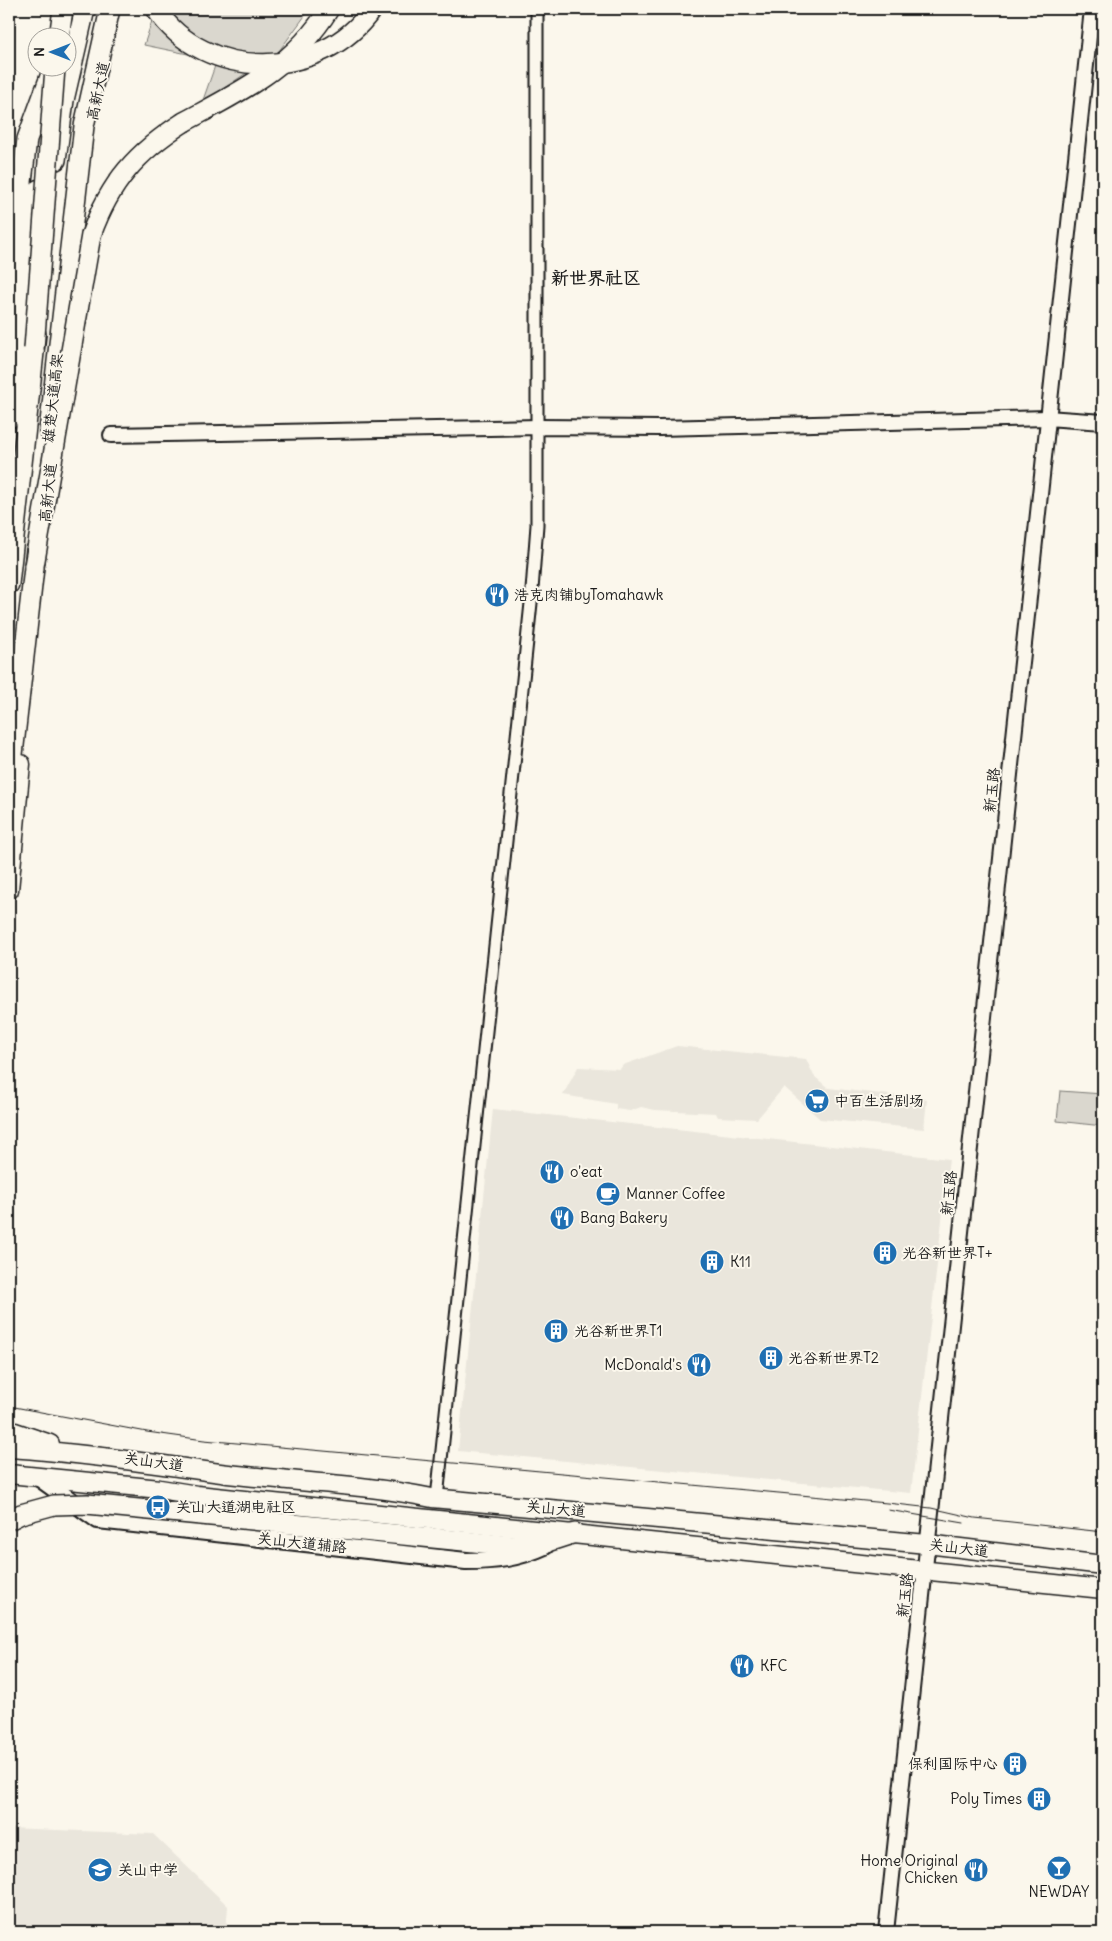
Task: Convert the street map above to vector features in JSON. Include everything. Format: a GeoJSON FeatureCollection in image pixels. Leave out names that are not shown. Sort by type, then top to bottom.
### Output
{"type":"FeatureCollection","features":[{"type":"Feature","properties":{"kind":"highway"},"geometry":{"type":"LineString","coordinates":[[60,28],[63,9]]}},
{"type":"Feature","properties":{"kind":"highway","name":"雄楚大道高架"},"geometry":{"type":"LineString","coordinates":[[9,584],[34,349],[63,109],[85,9]]}},
{"type":"Feature","properties":{"kind":"highway","name":"雄楚大道高架"},"geometry":{"type":"LineString","coordinates":[[9,790],[83,135],[110,9]]}},
{"type":"Feature","properties":{"kind":"highway"},"geometry":{"type":"LineString","coordinates":[[156,9],[177,32],[194,45],[213,55],[257,64],[278,64],[319,52],[356,28],[372,9]]}},
{"type":"Feature","properties":{"kind":"highway"},"geometry":{"type":"LineString","coordinates":[[268,75],[300,46],[329,9]]}},
{"type":"Feature","properties":{"kind":"highway"},"geometry":{"type":"LineString","coordinates":[[34,566],[87,257],[98,216],[116,183],[132,162],[149,147],[184,122],[268,75],[307,47],[341,9]]}},
{"type":"Feature","properties":{"kind":"highway"},"geometry":{"type":"LineString","coordinates":[[9,294],[27,139],[51,78]]}},
{"type":"Feature","properties":{"kind":"highway"},"geometry":{"type":"LineString","coordinates":[[34,349],[54,78]]}},
{"type":"Feature","properties":{"kind":"highway"},"geometry":{"type":"LineString","coordinates":[[9,1520],[21,1514],[54,1505],[87,1504],[514,1546],[541,1544],[574,1533]]}},
{"type":"Feature","properties":{"kind":"main road"},"geometry":{"type":"LineString","coordinates":[[66,28],[70,9]]}},
{"type":"Feature","properties":{"kind":"main road","name":"高新大道"},"geometry":{"type":"LineString","coordinates":[[9,890],[40,567],[90,127],[117,9]]}},
{"type":"Feature","properties":{"kind":"main road"},"geometry":{"type":"LineString","coordinates":[[9,420],[54,78]]}},
{"type":"Feature","properties":{"kind":"main road"},"geometry":{"type":"LineString","coordinates":[[9,1430],[76,1452]]}},
{"type":"Feature","properties":{"kind":"main road","name":"关山大道"},"geometry":{"type":"LineString","coordinates":[[9,1448],[76,1452],[228,1474],[399,1491],[437,1498],[927,1544],[1103,1565]]}},
{"type":"Feature","properties":{"kind":"main road","name":"关山大道"},"geometry":{"type":"LineString","coordinates":[[9,1474],[160,1488],[197,1496],[864,1562],[924,1572],[1103,1589]]}},
{"type":"Feature","properties":{"kind":"main road"},"geometry":{"type":"LineString","coordinates":[[9,1485],[38,1477]]}},
{"type":"Feature","properties":{"kind":"main road","name":"关山大道辅路"},"geometry":{"type":"LineString","coordinates":[[38,1477],[98,1520],[466,1561],[506,1559],[525,1555],[574,1533]]}},
{"type":"Feature","properties":{"kind":"street"},"geometry":{"type":"LineString","coordinates":[[437,1498],[531,603],[536,525],[538,427],[536,9]]}},
{"type":"Feature","properties":{"kind":"street","name":"新玉路"},"geometry":{"type":"LineString","coordinates":[[886,1932],[1044,456],[1046,418],[1092,9]]}},
{"type":"Feature","properties":{"kind":"street"},"geometry":{"type":"LineString","coordinates":[[110,435],[538,427],[659,428],[1046,418],[1103,422]]}},
{"type":"Feature","properties":{"kind":"shaded area"},"geometry":{"type":"Polygon","coordinates":[[[156,9],[310,9],[279,51],[202,103],[217,60],[144,45],[156,9]]]}},
{"type":"Feature","properties":{"kind":"shaded area"},"geometry":{"type":"Polygon","coordinates":[[[677,1046],[806,1059],[814,1076],[828,1088],[927,1099],[924,1129],[820,1119],[784,1087],[757,1119],[718,1117],[716,1113],[655,1110],[641,1107],[630,1111],[616,1109],[616,1104],[563,1095],[578,1067],[620,1069],[623,1065],[677,1046]]]}},
{"type":"Feature","properties":{"kind":"shaded area"},"geometry":{"type":"Polygon","coordinates":[[[1060,1091],[1103,1094],[1103,1126],[1057,1121],[1060,1091]]]}},
{"type":"Feature","properties":{"kind":"shaded area"},"geometry":{"type":"Polygon","coordinates":[[[493,1109],[949,1159],[911,1493],[458,1451],[493,1109]]]}},
{"type":"Feature","properties":{"kind":"shaded area","name":"关山中学"},"geometry":{"type":"Polygon","coordinates":[[[9,1828],[153,1834],[228,1906],[226,1932],[9,1932],[9,1828]]]}},
{"type":"Feature","properties":{"kind":"tram line"},"geometry":{"type":"LineString","coordinates":[[9,1406],[147,1432],[204,1440],[887,1503],[931,1508],[975,1518],[1103,1532]]}},
{"type":"Feature","properties":{"kind":"tram line"},"geometry":{"type":"LineString","coordinates":[[888,1510],[964,1523]]}},
{"type":"Feature","properties":{"kind":"place","name":"浩克肉铺byTomahawk"},"geometry":{"type":"Point","coordinates":[497,595]}},
{"type":"Feature","properties":{"kind":"place","name":"中百生活剧场"},"geometry":{"type":"Point","coordinates":[817,1101]}},
{"type":"Feature","properties":{"kind":"place","name":"o'eat"},"geometry":{"type":"Point","coordinates":[552,1172]}},
{"type":"Feature","properties":{"kind":"place","name":"Manner Coffee"},"geometry":{"type":"Point","coordinates":[608,1194]}},
{"type":"Feature","properties":{"kind":"place","name":"Bang Bakery"},"geometry":{"type":"Point","coordinates":[562,1218]}},
{"type":"Feature","properties":{"kind":"place","name":"光谷新世界T+"},"geometry":{"type":"Point","coordinates":[885,1253]}},
{"type":"Feature","properties":{"kind":"place","name":"K11"},"geometry":{"type":"Point","coordinates":[712,1262]}},
{"type":"Feature","properties":{"kind":"place","name":"光谷新世界T1"},"geometry":{"type":"Point","coordinates":[556,1331]}},
{"type":"Feature","properties":{"kind":"place","name":"光谷新世界T2"},"geometry":{"type":"Point","coordinates":[771,1358]}},
{"type":"Feature","properties":{"kind":"place","name":"McDonald's"},"geometry":{"type":"Point","coordinates":[699,1365]}},
{"type":"Feature","properties":{"kind":"place","name":"关山大道湖电社区"},"geometry":{"type":"Point","coordinates":[158,1507]}},
{"type":"Feature","properties":{"kind":"place","name":"KFC"},"geometry":{"type":"Point","coordinates":[742,1666]}},
{"type":"Feature","properties":{"kind":"place","name":"保利国际中心"},"geometry":{"type":"Point","coordinates":[1015,1764]}},
{"type":"Feature","properties":{"kind":"place","name":"Poly Times"},"geometry":{"type":"Point","coordinates":[1039,1799]}},
{"type":"Feature","properties":{"kind":"place","name":"NEWDAY"},"geometry":{"type":"Point","coordinates":[1059,1868]}},
{"type":"Feature","properties":{"kind":"place","name":"关山中学"},"geometry":{"type":"Point","coordinates":[100,1870]}},
{"type":"Feature","properties":{"kind":"place","name":"Home Original Chicken"},"geometry":{"type":"Point","coordinates":[976,1870]}},
{"type":"Feature","properties":{"kind":"district","name":"新世界社区"},"geometry":{"type":"Point","coordinates":[596,278]}}]}
